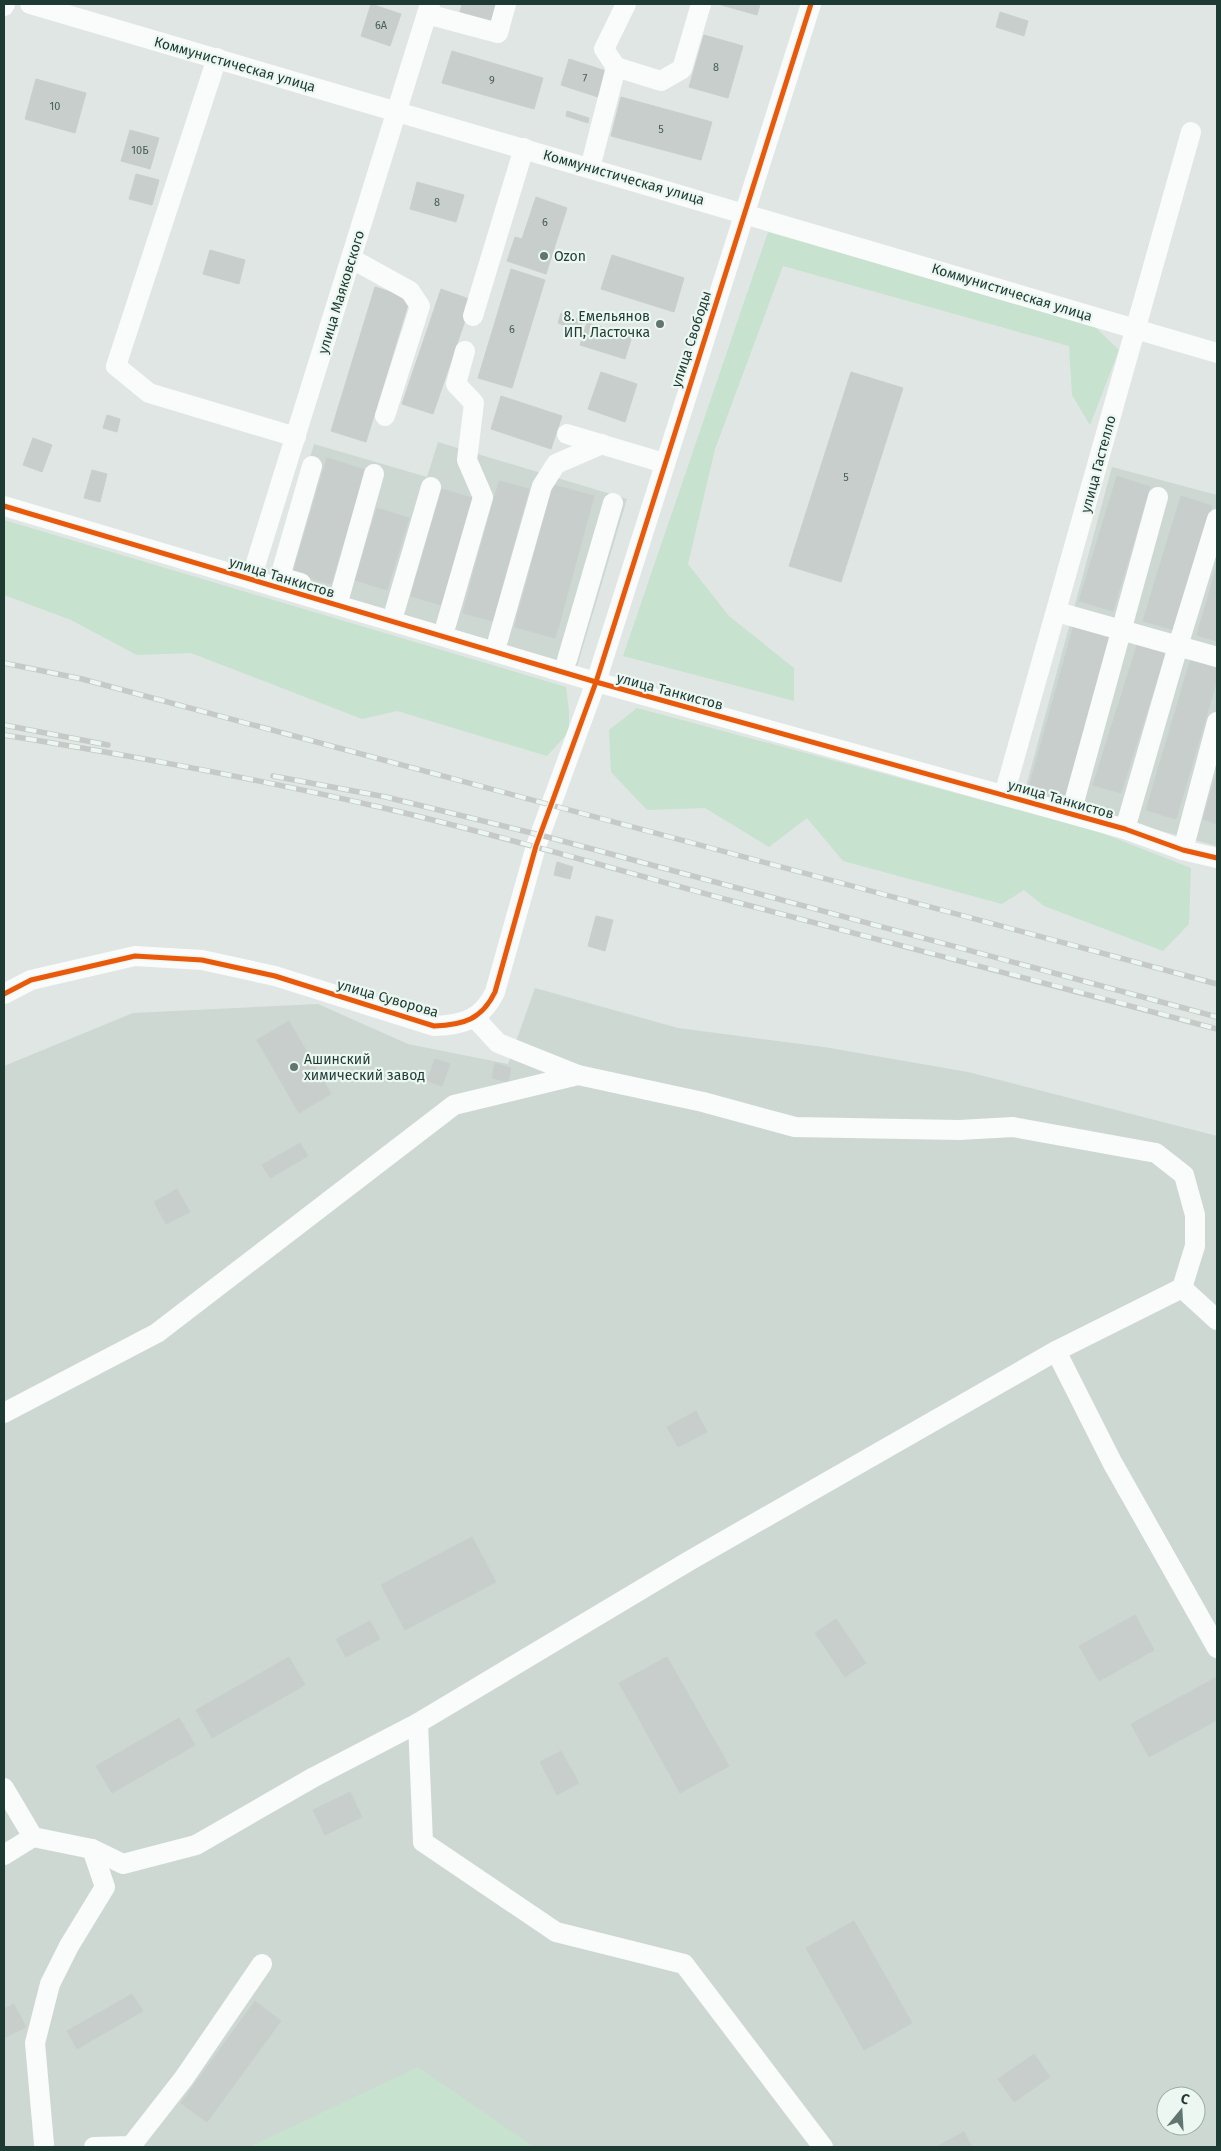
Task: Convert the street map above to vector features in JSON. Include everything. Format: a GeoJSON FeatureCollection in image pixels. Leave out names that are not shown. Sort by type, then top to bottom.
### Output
{"type":"FeatureCollection","features":[{"type":"Feature","properties":{"kind":"street","name":"Коммунистическая улица"},"geometry":{"type":"LineString","coordinates":[[30,4],[743,212],[1217,353]]}},
{"type":"Feature","properties":{"kind":"street"},"geometry":{"type":"LineString","coordinates":[[429,9],[498,33],[506,4]]}},
{"type":"Feature","properties":{"kind":"street"},"geometry":{"type":"LineString","coordinates":[[626,4],[604,49],[616,67],[661,81],[682,69],[701,4]]}},
{"type":"Feature","properties":{"kind":"street","name":"улица Свободы"},"geometry":{"type":"LineString","coordinates":[[598,675],[743,212],[811,4]]}},
{"type":"Feature","properties":{"kind":"street","name":"улица Маяковского"},"geometry":{"type":"LineString","coordinates":[[251,579],[429,9]]}},
{"type":"Feature","properties":{"kind":"street"},"geometry":{"type":"LineString","coordinates":[[216,58],[116,366],[149,393],[296,437]]}},
{"type":"Feature","properties":{"kind":"street"},"geometry":{"type":"LineString","coordinates":[[590,168],[616,67]]}},
{"type":"Feature","properties":{"kind":"street","name":"улица Гастелло"},"geometry":{"type":"LineString","coordinates":[[1004,795],[1191,132]]}},
{"type":"Feature","properties":{"kind":"street"},"geometry":{"type":"LineString","coordinates":[[473,316],[524,148]]}},
{"type":"Feature","properties":{"kind":"street"},"geometry":{"type":"LineString","coordinates":[[352,259],[410,291],[420,306],[385,416]]}},
{"type":"Feature","properties":{"kind":"street"},"geometry":{"type":"LineString","coordinates":[[446,625],[483,497],[467,460],[474,403],[456,384],[465,351]]}},
{"type":"Feature","properties":{"kind":"street"},"geometry":{"type":"LineString","coordinates":[[567,434],[664,463]]}},
{"type":"Feature","properties":{"kind":"street"},"geometry":{"type":"LineString","coordinates":[[498,640],[542,486],[556,464],[602,444]]}},
{"type":"Feature","properties":{"kind":"street"},"geometry":{"type":"LineString","coordinates":[[312,466],[280,577],[567,660],[598,675]]}},
{"type":"Feature","properties":{"kind":"street"},"geometry":{"type":"LineString","coordinates":[[340,595],[374,474]]}},
{"type":"Feature","properties":{"kind":"street"},"geometry":{"type":"LineString","coordinates":[[395,610],[431,487]]}},
{"type":"Feature","properties":{"kind":"street"},"geometry":{"type":"LineString","coordinates":[[1071,814],[1158,497]]}},
{"type":"Feature","properties":{"kind":"street"},"geometry":{"type":"LineString","coordinates":[[567,660],[612,503]]}},
{"type":"Feature","properties":{"kind":"street","name":"улица Танкистов"},"geometry":{"type":"LineString","coordinates":[[4,506],[251,579],[598,675],[1125,829],[1183,850],[1217,858]]}},
{"type":"Feature","properties":{"kind":"street"},"geometry":{"type":"LineString","coordinates":[[1125,829],[1217,519]]}},
{"type":"Feature","properties":{"kind":"street"},"geometry":{"type":"LineString","coordinates":[[1057,612],[1217,657]]}},
{"type":"Feature","properties":{"kind":"street","name":"улица Суворова"},"geometry":{"type":"LineString","coordinates":[[4,994],[31,980],[136,956],[202,960],[275,976],[434,1026],[452,1025],[474,1017],[487,1008],[495,992],[536,846],[598,675]]}},
{"type":"Feature","properties":{"kind":"street"},"geometry":{"type":"LineString","coordinates":[[1183,850],[1217,722]]}},
{"type":"Feature","properties":{"kind":"street"},"geometry":{"type":"LineString","coordinates":[[4,1855],[33,1837],[92,1850],[123,1864],[196,1845],[314,1777],[418,1723],[689,1560],[1056,1352],[1182,1288],[1195,1246],[1195,1215],[1184,1175],[1156,1153],[1013,1127],[959,1130],[795,1127],[703,1102],[578,1075],[498,1043],[474,1017]]}},
{"type":"Feature","properties":{"kind":"street"},"geometry":{"type":"LineString","coordinates":[[4,1413],[157,1333],[454,1105],[578,1075]]}},
{"type":"Feature","properties":{"kind":"street"},"geometry":{"type":"LineString","coordinates":[[1182,1288],[1217,1320]]}},
{"type":"Feature","properties":{"kind":"street"},"geometry":{"type":"LineString","coordinates":[[1056,1352],[1112,1462],[1217,1648]]}},
{"type":"Feature","properties":{"kind":"street"},"geometry":{"type":"LineString","coordinates":[[418,1723],[424,1842],[556,1932],[684,1964],[823,2147]]}},
{"type":"Feature","properties":{"kind":"street"},"geometry":{"type":"LineString","coordinates":[[4,1788],[33,1837]]}},
{"type":"Feature","properties":{"kind":"street"},"geometry":{"type":"LineString","coordinates":[[49,2146],[35,2043],[50,1984],[69,1946],[105,1887],[92,1850]]}},
{"type":"Feature","properties":{"kind":"street"},"geometry":{"type":"LineString","coordinates":[[94,2147],[131,2146],[184,2078],[262,1964]]}},
{"type":"Feature","properties":{"kind":"shaded area"},"geometry":{"type":"Polygon","coordinates":[[[438,442],[627,499],[576,670],[274,579],[314,444],[427,477],[438,442]]]}},
{"type":"Feature","properties":{"kind":"shaded area"},"geometry":{"type":"Polygon","coordinates":[[[1112,467],[1217,495],[1217,846],[1024,794],[1112,467]]]}},
{"type":"Feature","properties":{"kind":"shaded area"},"geometry":{"type":"Polygon","coordinates":[[[535,988],[678,1028],[824,1047],[968,1072],[1217,1136],[1217,2147],[4,2147],[4,1066],[133,1013],[318,1004],[408,1044],[508,1064],[535,988]]]}},
{"type":"Feature","properties":{"kind":"green space"},"geometry":{"type":"Polygon","coordinates":[[[768,232],[1095,327],[1119,350],[1090,425],[1072,395],[1069,346],[783,266],[715,449],[688,564],[729,616],[794,668],[794,701],[623,656],[768,232]]]}},
{"type":"Feature","properties":{"kind":"green space"},"geometry":{"type":"Polygon","coordinates":[[[4,520],[566,687],[569,732],[547,756],[397,711],[362,719],[191,653],[137,655],[71,620],[4,595],[4,520]]]}},
{"type":"Feature","properties":{"kind":"green space"},"geometry":{"type":"Polygon","coordinates":[[[637,708],[1094,830],[1191,868],[1189,924],[1163,951],[1044,906],[1024,890],[1002,904],[843,861],[807,818],[769,847],[705,808],[647,810],[611,772],[609,730],[637,708]]]}},
{"type":"Feature","properties":{"kind":"green space"},"geometry":{"type":"Polygon","coordinates":[[[418,2067],[534,2147],[249,2147],[418,2067]]]}},
{"type":"Feature","properties":{"kind":"building"},"geometry":{"type":"Polygon","coordinates":[[[371,4],[401,14],[390,46],[361,36],[371,4]]]}},
{"type":"Feature","properties":{"kind":"building"},"geometry":{"type":"Polygon","coordinates":[[[462,4],[501,4],[496,22],[460,12],[462,4]]]}},
{"type":"Feature","properties":{"kind":"building"},"geometry":{"type":"Polygon","coordinates":[[[718,4],[760,4],[757,15],[718,4]]]}},
{"type":"Feature","properties":{"kind":"building"},"geometry":{"type":"Polygon","coordinates":[[[1000,12],[1028,21],[1024,36],[996,27],[1000,12]]]}},
{"type":"Feature","properties":{"kind":"building"},"geometry":{"type":"Polygon","coordinates":[[[704,35],[743,46],[728,98],[689,87],[704,35]]]}},
{"type":"Feature","properties":{"kind":"building"},"geometry":{"type":"Polygon","coordinates":[[[452,51],[543,78],[534,109],[442,83],[452,51]]]}},
{"type":"Feature","properties":{"kind":"building"},"geometry":{"type":"Polygon","coordinates":[[[569,59],[609,72],[601,98],[561,85],[569,59]]]}},
{"type":"Feature","properties":{"kind":"building"},"geometry":{"type":"Polygon","coordinates":[[[36,79],[86,93],[75,133],[25,119],[36,79]]]}},
{"type":"Feature","properties":{"kind":"building"},"geometry":{"type":"Polygon","coordinates":[[[621,97],[712,122],[701,160],[611,136],[621,97]]]}},
{"type":"Feature","properties":{"kind":"building"},"geometry":{"type":"Polygon","coordinates":[[[567,111],[589,118],[588,123],[566,116],[567,111]]]}},
{"type":"Feature","properties":{"kind":"building"},"geometry":{"type":"Polygon","coordinates":[[[130,130],[159,138],[150,169],[121,161],[130,130]]]}},
{"type":"Feature","properties":{"kind":"building"},"geometry":{"type":"Polygon","coordinates":[[[136,174],[159,180],[152,205],[129,199],[136,174]]]}},
{"type":"Feature","properties":{"kind":"building"},"geometry":{"type":"Polygon","coordinates":[[[417,182],[464,195],[456,222],[410,209],[417,182]]]}},
{"type":"Feature","properties":{"kind":"building"},"geometry":{"type":"Polygon","coordinates":[[[536,197],[567,208],[546,274],[507,261],[515,237],[522,239],[536,197]]]}},
{"type":"Feature","properties":{"kind":"building"},"geometry":{"type":"Polygon","coordinates":[[[210,250],[245,260],[239,284],[203,274],[210,250]]]}},
{"type":"Feature","properties":{"kind":"building"},"geometry":{"type":"Polygon","coordinates":[[[612,255],[684,278],[674,312],[601,289],[612,255]]]}},
{"type":"Feature","properties":{"kind":"building"},"geometry":{"type":"Polygon","coordinates":[[[511,269],[545,280],[512,388],[478,378],[511,269]]]}},
{"type":"Feature","properties":{"kind":"building"},"geometry":{"type":"Polygon","coordinates":[[[375,287],[410,298],[366,442],[331,431],[375,287]]]}},
{"type":"Feature","properties":{"kind":"building"},"geometry":{"type":"Polygon","coordinates":[[[441,289],[472,300],[433,414],[402,404],[441,289]]]}},
{"type":"Feature","properties":{"kind":"building"},"geometry":{"type":"Polygon","coordinates":[[[561,313],[583,321],[579,331],[558,323],[561,313]]]}},
{"type":"Feature","properties":{"kind":"building"},"geometry":{"type":"Polygon","coordinates":[[[587,323],[632,336],[625,359],[580,345],[587,323]]]}},
{"type":"Feature","properties":{"kind":"building"},"geometry":{"type":"Polygon","coordinates":[[[601,372],[637,384],[625,422],[588,409],[601,372]]]}},
{"type":"Feature","properties":{"kind":"building"},"geometry":{"type":"Polygon","coordinates":[[[851,372],[903,388],[841,582],[789,566],[851,372]]]}},
{"type":"Feature","properties":{"kind":"building"},"geometry":{"type":"Polygon","coordinates":[[[501,396],[562,416],[551,449],[491,429],[501,396]]]}},
{"type":"Feature","properties":{"kind":"building"},"geometry":{"type":"Polygon","coordinates":[[[107,415],[120,419],[117,432],[103,428],[107,415]]]}},
{"type":"Feature","properties":{"kind":"building"},"geometry":{"type":"Polygon","coordinates":[[[33,438],[52,445],[42,472],[23,465],[33,438]]]}},
{"type":"Feature","properties":{"kind":"building"},"geometry":{"type":"Polygon","coordinates":[[[327,458],[365,470],[331,584],[293,573],[327,458]]]}},
{"type":"Feature","properties":{"kind":"building"},"geometry":{"type":"Polygon","coordinates":[[[92,470],[107,474],[100,502],[84,498],[92,470]]]}},
{"type":"Feature","properties":{"kind":"building"},"geometry":{"type":"Polygon","coordinates":[[[1117,476],[1150,487],[1113,611],[1079,601],[1117,476]]]}},
{"type":"Feature","properties":{"kind":"building"},"geometry":{"type":"Polygon","coordinates":[[[499,481],[529,489],[504,579],[474,571],[499,481]]]}},
{"type":"Feature","properties":{"kind":"building"},"geometry":{"type":"Polygon","coordinates":[[[553,485],[594,496],[559,625],[518,614],[553,485]]]}},
{"type":"Feature","properties":{"kind":"building"},"geometry":{"type":"Polygon","coordinates":[[[442,489],[472,498],[446,590],[415,581],[442,489]]]}},
{"type":"Feature","properties":{"kind":"building"},"geometry":{"type":"Polygon","coordinates":[[[1181,496],[1212,506],[1174,630],[1143,621],[1181,496]]]}},
{"type":"Feature","properties":{"kind":"building"},"geometry":{"type":"Polygon","coordinates":[[[377,508],[409,518],[387,590],[355,580],[377,508]]]}},
{"type":"Feature","properties":{"kind":"building"},"geometry":{"type":"Polygon","coordinates":[[[1217,565],[1217,641],[1197,635],[1217,565]]]}},
{"type":"Feature","properties":{"kind":"building"},"geometry":{"type":"Polygon","coordinates":[[[474,571],[504,579],[493,621],[463,613],[474,571]]]}},
{"type":"Feature","properties":{"kind":"building"},"geometry":{"type":"Polygon","coordinates":[[[415,581],[446,590],[441,605],[411,596],[415,581]]]}},
{"type":"Feature","properties":{"kind":"building"},"geometry":{"type":"Polygon","coordinates":[[[518,614],[559,625],[555,638],[515,627],[518,614]]]}},
{"type":"Feature","properties":{"kind":"building"},"geometry":{"type":"Polygon","coordinates":[[[1074,624],[1110,634],[1065,797],[1029,787],[1074,624]]]}},
{"type":"Feature","properties":{"kind":"building"},"geometry":{"type":"Polygon","coordinates":[[[1138,642],[1166,651],[1121,793],[1093,785],[1138,642]]]}},
{"type":"Feature","properties":{"kind":"building"},"geometry":{"type":"Polygon","coordinates":[[[1191,658],[1217,666],[1217,680],[1176,819],[1146,810],[1191,658]]]}},
{"type":"Feature","properties":{"kind":"building"},"geometry":{"type":"Polygon","coordinates":[[[1217,771],[1217,824],[1203,819],[1217,771]]]}},
{"type":"Feature","properties":{"kind":"building"},"geometry":{"type":"Polygon","coordinates":[[[557,862],[573,867],[570,879],[554,875],[557,862]]]}},
{"type":"Feature","properties":{"kind":"building"},"geometry":{"type":"Polygon","coordinates":[[[596,916],[613,920],[605,951],[588,946],[596,916]]]}},
{"type":"Feature","properties":{"kind":"building","name":"Ашинский химический завод"},"geometry":{"type":"Polygon","coordinates":[[[289,1021],[331,1094],[299,1113],[257,1040],[289,1021]]]}},
{"type":"Feature","properties":{"kind":"building"},"geometry":{"type":"Polygon","coordinates":[[[435,1059],[450,1064],[442,1086],[427,1081],[435,1059]]]}},
{"type":"Feature","properties":{"kind":"building"},"geometry":{"type":"Polygon","coordinates":[[[495,1063],[511,1068],[508,1082],[492,1078],[495,1063]]]}},
{"type":"Feature","properties":{"kind":"building"},"geometry":{"type":"Polygon","coordinates":[[[300,1143],[308,1156],[270,1178],[262,1165],[300,1143]]]}},
{"type":"Feature","properties":{"kind":"building"},"geometry":{"type":"Polygon","coordinates":[[[177,1189],[190,1212],[166,1224],[154,1202],[177,1189]]]}},
{"type":"Feature","properties":{"kind":"building"},"geometry":{"type":"Polygon","coordinates":[[[696,1411],[707,1432],[678,1447],[667,1427],[696,1411]]]}},
{"type":"Feature","properties":{"kind":"building"},"geometry":{"type":"Polygon","coordinates":[[[472,1537],[496,1582],[405,1630],[381,1585],[472,1537]]]}},
{"type":"Feature","properties":{"kind":"building"},"geometry":{"type":"Polygon","coordinates":[[[1135,1615],[1154,1650],[1099,1681],[1079,1646],[1135,1615]]]}},
{"type":"Feature","properties":{"kind":"building"},"geometry":{"type":"Polygon","coordinates":[[[836,1619],[866,1663],[845,1677],[815,1633],[836,1619]]]}},
{"type":"Feature","properties":{"kind":"building"},"geometry":{"type":"Polygon","coordinates":[[[370,1621],[380,1639],[346,1657],[336,1639],[370,1621]]]}},
{"type":"Feature","properties":{"kind":"building"},"geometry":{"type":"Polygon","coordinates":[[[289,1657],[305,1685],[212,1738],[196,1710],[289,1657]]]}},
{"type":"Feature","properties":{"kind":"building"},"geometry":{"type":"Polygon","coordinates":[[[667,1657],[729,1766],[680,1793],[619,1683],[667,1657]]]}},
{"type":"Feature","properties":{"kind":"building"},"geometry":{"type":"Polygon","coordinates":[[[1217,1677],[1217,1720],[1149,1757],[1131,1724],[1217,1677]]]}},
{"type":"Feature","properties":{"kind":"building"},"geometry":{"type":"Polygon","coordinates":[[[179,1718],[195,1745],[112,1793],[96,1766],[179,1718]]]}},
{"type":"Feature","properties":{"kind":"building"},"geometry":{"type":"Polygon","coordinates":[[[561,1751],[579,1783],[557,1795],[540,1762],[561,1751]]]}},
{"type":"Feature","properties":{"kind":"building"},"geometry":{"type":"Polygon","coordinates":[[[350,1792],[362,1817],[325,1835],[313,1810],[350,1792]]]}},
{"type":"Feature","properties":{"kind":"building"},"geometry":{"type":"Polygon","coordinates":[[[854,1921],[912,2023],[864,2050],[806,1948],[854,1921]]]}},
{"type":"Feature","properties":{"kind":"building"},"geometry":{"type":"Polygon","coordinates":[[[132,1994],[143,2011],[77,2049],[67,2031],[132,1994]]]}},
{"type":"Feature","properties":{"kind":"building"},"geometry":{"type":"Polygon","coordinates":[[[255,2001],[281,2021],[207,2122],[181,2103],[255,2001]]]}},
{"type":"Feature","properties":{"kind":"building"},"geometry":{"type":"Polygon","coordinates":[[[14,2004],[26,2027],[4,2038],[4,2009],[14,2004]]]}},
{"type":"Feature","properties":{"kind":"building"},"geometry":{"type":"Polygon","coordinates":[[[1034,2054],[1050,2077],[1014,2102],[998,2079],[1034,2054]]]}},
{"type":"Feature","properties":{"kind":"building"},"geometry":{"type":"Polygon","coordinates":[[[964,2132],[972,2147],[936,2147],[964,2132]]]}},
{"type":"Feature","properties":{"kind":"railway"},"geometry":{"type":"LineString","coordinates":[[4,663],[82,679],[1217,984]]}},
{"type":"Feature","properties":{"kind":"railway"},"geometry":{"type":"LineString","coordinates":[[4,725],[108,745]]}},
{"type":"Feature","properties":{"kind":"railway"},"geometry":{"type":"LineString","coordinates":[[4,735],[199,769],[435,820],[732,901],[1217,1029]]}},
{"type":"Feature","properties":{"kind":"railway"},"geometry":{"type":"LineString","coordinates":[[273,776],[386,797],[540,835],[1217,1017]]}},
{"type":"Feature","properties":{"kind":"cycle path"},"geometry":{"type":"LineString","coordinates":[[4,994],[31,980],[135,956],[202,960],[275,976],[434,1026],[463,1022],[471,1019],[484,1009],[495,992],[536,846],[596,682],[811,4]]}},
{"type":"Feature","properties":{"kind":"cycle path"},"geometry":{"type":"LineString","coordinates":[[4,506],[596,682],[1125,829],[1183,850],[1217,858]]}},
{"type":"Feature","properties":{"kind":"place","name":"Ozon"},"geometry":{"type":"Point","coordinates":[544,256]}},
{"type":"Feature","properties":{"kind":"place","name":"8. Емельянов ИП, Ласточка"},"geometry":{"type":"Point","coordinates":[660,324]}},
{"type":"Feature","properties":{"kind":"place","name":"Ашинский химический завод"},"geometry":{"type":"Point","coordinates":[294,1067]}}]}
